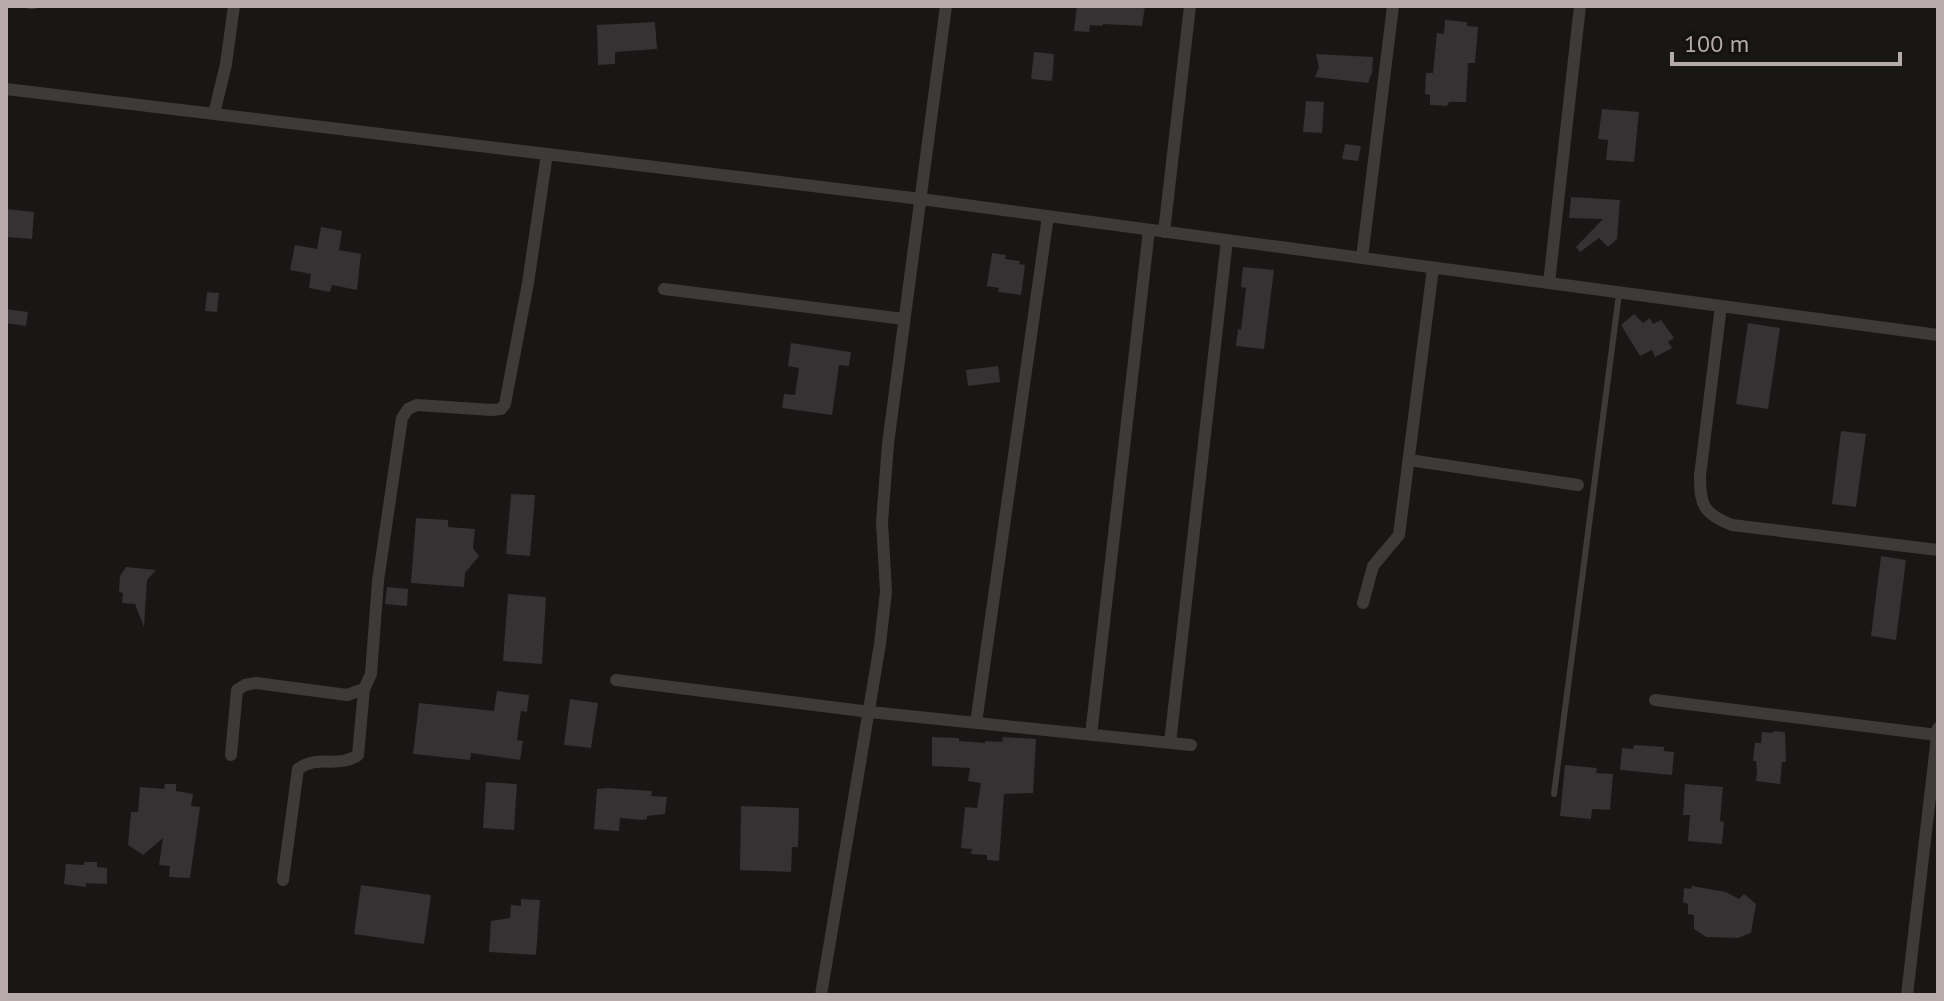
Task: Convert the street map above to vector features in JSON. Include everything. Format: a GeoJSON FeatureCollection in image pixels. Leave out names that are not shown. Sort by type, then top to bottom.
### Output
{"type":"FeatureCollection","features":[{"type":"Feature","properties":{"kind":"street"},"geometry":{"type":"LineString","coordinates":[[214,114],[226,64],[234,6]]}},
{"type":"Feature","properties":{"kind":"street"},"geometry":{"type":"LineString","coordinates":[[821,995],[870,712],[886,592],[882,522],[886,469],[946,6]]}},
{"type":"Feature","properties":{"kind":"street"},"geometry":{"type":"LineString","coordinates":[[1164,232],[1190,6]]}},
{"type":"Feature","properties":{"kind":"street"},"geometry":{"type":"LineString","coordinates":[[1362,258],[1393,6]]}},
{"type":"Feature","properties":{"kind":"street"},"geometry":{"type":"LineString","coordinates":[[1549,283],[1580,6]]}},
{"type":"Feature","properties":{"kind":"street"},"geometry":{"type":"LineString","coordinates":[[6,89],[921,199],[1938,335]]}},
{"type":"Feature","properties":{"kind":"street"},"geometry":{"type":"LineString","coordinates":[[283,880],[298,769],[308,762],[348,762],[358,755],[364,689],[371,674],[378,581],[402,418],[408,409],[417,405],[492,410],[501,409],[505,404],[528,283],[547,154]]}},
{"type":"Feature","properties":{"kind":"street"},"geometry":{"type":"LineString","coordinates":[[976,723],[1048,216]]}},
{"type":"Feature","properties":{"kind":"street"},"geometry":{"type":"LineString","coordinates":[[1091,735],[1149,230]]}},
{"type":"Feature","properties":{"kind":"street"},"geometry":{"type":"LineString","coordinates":[[1170,743],[1227,240]]}},
{"type":"Feature","properties":{"kind":"street"},"geometry":{"type":"LineString","coordinates":[[1363,603],[1373,566],[1399,535],[1433,268]]}},
{"type":"Feature","properties":{"kind":"street"},"geometry":{"type":"LineString","coordinates":[[664,289],[904,319]]}},
{"type":"Feature","properties":{"kind":"street"},"geometry":{"type":"LineString","coordinates":[[1721,306],[1700,476],[1704,508],[1715,518],[1732,525],[1938,550]]}},
{"type":"Feature","properties":{"kind":"street"},"geometry":{"type":"LineString","coordinates":[[1409,460],[1578,485]]}},
{"type":"Feature","properties":{"kind":"street"},"geometry":{"type":"LineString","coordinates":[[616,680],[870,712],[1191,745]]}},
{"type":"Feature","properties":{"kind":"street"},"geometry":{"type":"LineString","coordinates":[[231,755],[237,690],[245,685],[256,683],[347,695],[364,689]]}},
{"type":"Feature","properties":{"kind":"street"},"geometry":{"type":"LineString","coordinates":[[1655,700],[1937,735]]}},
{"type":"Feature","properties":{"kind":"street"},"geometry":{"type":"LineString","coordinates":[[1907,995],[1938,728]]}},
{"type":"Feature","properties":{"kind":"lane"},"geometry":{"type":"LineString","coordinates":[[1554,794],[1619,292]]}},
{"type":"Feature","properties":{"kind":"building"},"geometry":{"type":"Polygon","coordinates":[[[1077,6],[1145,6],[1142,26],[1103,24],[1090,25],[1089,32],[1074,31],[1077,6]]]}},
{"type":"Feature","properties":{"kind":"building"},"geometry":{"type":"Polygon","coordinates":[[[1445,20],[1467,22],[1467,26],[1478,27],[1475,63],[1468,63],[1466,102],[1449,102],[1447,106],[1430,105],[1430,95],[1425,94],[1426,73],[1433,73],[1437,33],[1444,34],[1445,20]]]}},
{"type":"Feature","properties":{"kind":"building"},"geometry":{"type":"Polygon","coordinates":[[[655,22],[657,49],[615,52],[615,64],[598,65],[597,25],[655,22]]]}},
{"type":"Feature","properties":{"kind":"building"},"geometry":{"type":"Polygon","coordinates":[[[1034,52],[1054,54],[1052,81],[1031,79],[1034,52]]]}},
{"type":"Feature","properties":{"kind":"building"},"geometry":{"type":"Polygon","coordinates":[[[1316,54],[1373,57],[1368,83],[1315,77],[1319,67],[1316,54]]]}},
{"type":"Feature","properties":{"kind":"building"},"geometry":{"type":"Polygon","coordinates":[[[1306,101],[1324,102],[1322,133],[1303,132],[1306,101]]]}},
{"type":"Feature","properties":{"kind":"building"},"geometry":{"type":"Polygon","coordinates":[[[1602,109],[1639,112],[1634,162],[1606,160],[1608,140],[1598,139],[1602,109]]]}},
{"type":"Feature","properties":{"kind":"building"},"geometry":{"type":"Polygon","coordinates":[[[1345,144],[1361,146],[1358,161],[1342,159],[1345,144]]]}},
{"type":"Feature","properties":{"kind":"building"},"geometry":{"type":"Polygon","coordinates":[[[1571,197],[1620,200],[1617,239],[1608,247],[1599,238],[1580,252],[1576,247],[1603,219],[1569,218],[1571,197]]]}},
{"type":"Feature","properties":{"kind":"building"},"geometry":{"type":"Polygon","coordinates":[[[6,209],[34,212],[32,239],[6,237],[6,209]]]}},
{"type":"Feature","properties":{"kind":"building"},"geometry":{"type":"Polygon","coordinates":[[[321,227],[342,231],[339,250],[361,254],[357,290],[332,285],[330,292],[309,288],[311,274],[290,270],[295,245],[317,249],[321,227]]]}},
{"type":"Feature","properties":{"kind":"building"},"geometry":{"type":"Polygon","coordinates":[[[992,253],[1006,255],[1005,259],[1025,265],[1021,295],[998,292],[999,288],[987,286],[992,253]]]}},
{"type":"Feature","properties":{"kind":"building"},"geometry":{"type":"Polygon","coordinates":[[[1243,267],[1274,270],[1264,349],[1236,346],[1246,288],[1241,287],[1243,267]]]}},
{"type":"Feature","properties":{"kind":"building"},"geometry":{"type":"Polygon","coordinates":[[[207,292],[219,293],[217,312],[205,311],[207,292]]]}},
{"type":"Feature","properties":{"kind":"building"},"geometry":{"type":"Polygon","coordinates":[[[6,309],[28,312],[26,326],[6,323],[6,309]]]}},
{"type":"Feature","properties":{"kind":"building"},"geometry":{"type":"Polygon","coordinates":[[[1634,314],[1643,323],[1650,318],[1653,324],[1661,320],[1674,338],[1668,342],[1672,348],[1655,357],[1652,350],[1640,356],[1621,325],[1634,314]]]}},
{"type":"Feature","properties":{"kind":"building"},"geometry":{"type":"Polygon","coordinates":[[[1748,323],[1780,328],[1768,409],[1736,404],[1748,323]]]}},
{"type":"Feature","properties":{"kind":"building"},"geometry":{"type":"Polygon","coordinates":[[[791,343],[851,352],[849,366],[839,365],[832,415],[782,408],[784,394],[795,395],[799,368],[788,366],[791,343]]]}},
{"type":"Feature","properties":{"kind":"building"},"geometry":{"type":"Polygon","coordinates":[[[998,366],[1000,382],[968,386],[966,370],[998,366]]]}},
{"type":"Feature","properties":{"kind":"building"},"geometry":{"type":"Polygon","coordinates":[[[1841,431],[1866,434],[1856,507],[1832,504],[1841,431]]]}},
{"type":"Feature","properties":{"kind":"building"},"geometry":{"type":"Polygon","coordinates":[[[511,494],[535,495],[530,556],[506,554],[511,494]]]}},
{"type":"Feature","properties":{"kind":"building"},"geometry":{"type":"Polygon","coordinates":[[[416,518],[448,520],[448,527],[475,529],[473,548],[479,556],[465,573],[464,587],[411,583],[416,518]]]}},
{"type":"Feature","properties":{"kind":"building"},"geometry":{"type":"Polygon","coordinates":[[[1881,556],[1906,560],[1896,640],[1871,636],[1881,556]]]}},
{"type":"Feature","properties":{"kind":"building"},"geometry":{"type":"Polygon","coordinates":[[[126,567],[156,570],[147,580],[144,627],[135,604],[122,603],[120,576],[126,567]]]}},
{"type":"Feature","properties":{"kind":"building"},"geometry":{"type":"Polygon","coordinates":[[[387,587],[408,589],[407,606],[385,604],[387,587]]]}},
{"type":"Feature","properties":{"kind":"building"},"geometry":{"type":"Polygon","coordinates":[[[508,594],[546,597],[542,664],[503,661],[508,594]]]}},
{"type":"Feature","properties":{"kind":"building"},"geometry":{"type":"Polygon","coordinates":[[[497,691],[529,695],[527,712],[521,711],[517,740],[523,741],[520,760],[471,753],[470,760],[413,754],[419,703],[494,711],[497,691]]]}},
{"type":"Feature","properties":{"kind":"building"},"geometry":{"type":"Polygon","coordinates":[[[570,699],[598,703],[591,748],[564,745],[570,699]]]}},
{"type":"Feature","properties":{"kind":"building"},"geometry":{"type":"Polygon","coordinates":[[[1762,732],[1785,732],[1786,762],[1782,762],[1780,784],[1756,781],[1756,761],[1753,761],[1755,743],[1761,743],[1762,732]]]}},
{"type":"Feature","properties":{"kind":"building"},"geometry":{"type":"Polygon","coordinates":[[[932,737],[985,743],[1002,742],[1003,737],[1036,739],[1033,793],[1004,794],[999,861],[987,860],[987,855],[971,854],[972,849],[961,848],[965,807],[977,808],[981,783],[968,781],[970,768],[932,766],[932,737]]]}},
{"type":"Feature","properties":{"kind":"building"},"geometry":{"type":"Polygon","coordinates":[[[1634,745],[1664,747],[1664,751],[1674,752],[1672,775],[1620,770],[1622,748],[1633,749],[1634,745]]]}},
{"type":"Feature","properties":{"kind":"building"},"geometry":{"type":"Polygon","coordinates":[[[1565,765],[1597,768],[1596,773],[1613,774],[1610,810],[1592,809],[1591,819],[1560,816],[1565,765]]]}},
{"type":"Feature","properties":{"kind":"building"},"geometry":{"type":"Polygon","coordinates":[[[486,782],[517,784],[514,830],[483,828],[486,782]]]}},
{"type":"Feature","properties":{"kind":"building"},"geometry":{"type":"Polygon","coordinates":[[[165,784],[176,784],[176,791],[193,794],[191,806],[200,807],[190,878],[169,877],[170,866],[159,865],[163,838],[143,855],[128,845],[131,812],[138,812],[140,787],[164,789],[165,784]]]}},
{"type":"Feature","properties":{"kind":"building"},"geometry":{"type":"Polygon","coordinates":[[[1685,784],[1723,787],[1720,821],[1724,822],[1722,844],[1688,841],[1690,815],[1683,815],[1685,784]]]}},
{"type":"Feature","properties":{"kind":"building"},"geometry":{"type":"Polygon","coordinates":[[[597,789],[652,791],[651,796],[667,797],[665,814],[647,816],[643,820],[620,818],[619,831],[594,829],[597,789]]]}},
{"type":"Feature","properties":{"kind":"building"},"geometry":{"type":"Polygon","coordinates":[[[741,806],[799,808],[798,847],[792,847],[791,872],[740,870],[741,806]]]}},
{"type":"Feature","properties":{"kind":"building"},"geometry":{"type":"Polygon","coordinates":[[[84,862],[97,862],[97,867],[107,868],[107,884],[86,883],[86,887],[64,884],[66,864],[84,865],[84,862]]]}},
{"type":"Feature","properties":{"kind":"building"},"geometry":{"type":"Polygon","coordinates":[[[361,885],[431,895],[424,944],[354,934],[361,885]]]}},
{"type":"Feature","properties":{"kind":"building"},"geometry":{"type":"Polygon","coordinates":[[[1692,886],[1726,892],[1739,899],[1744,894],[1756,904],[1751,933],[1738,938],[1706,937],[1694,929],[1694,915],[1688,914],[1688,904],[1683,902],[1684,888],[1691,889],[1692,886]]]}},
{"type":"Feature","properties":{"kind":"building"},"geometry":{"type":"Polygon","coordinates":[[[521,899],[540,900],[536,955],[489,952],[491,921],[510,918],[511,905],[521,906],[521,899]]]}}]}
